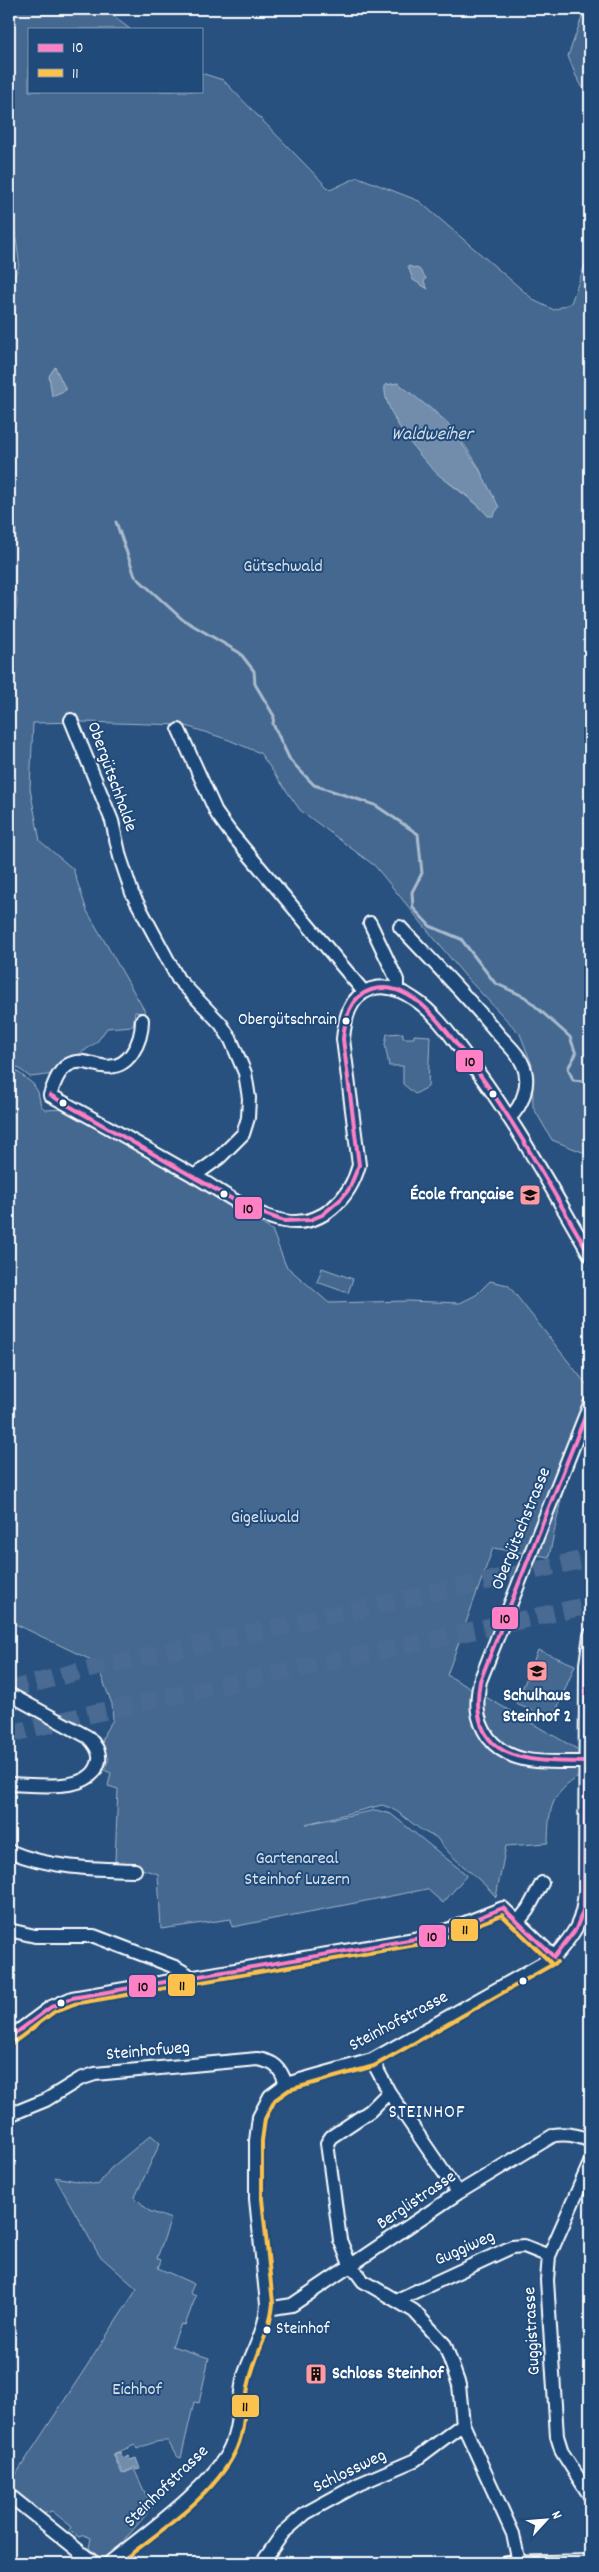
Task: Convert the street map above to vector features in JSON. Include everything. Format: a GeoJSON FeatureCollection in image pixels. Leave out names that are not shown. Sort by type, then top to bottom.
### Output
{"type":"FeatureCollection","features":[{"type":"Feature","properties":{"kind":"street","name":"Obergütschhalde"},"geometry":{"type":"LineString","coordinates":[[71,720],[112,821],[120,858],[132,893],[178,979],[220,1024],[231,1040],[245,1073],[249,1098],[248,1118],[243,1134],[219,1158],[194,1176]]}},
{"type":"Feature","properties":{"kind":"street"},"geometry":{"type":"LineString","coordinates":[[179,730],[221,820],[364,992]]}},
{"type":"Feature","properties":{"kind":"street"},"geometry":{"type":"LineString","coordinates":[[370,923],[397,980],[397,990]]}},
{"type":"Feature","properties":{"kind":"street"},"geometry":{"type":"LineString","coordinates":[[400,928],[479,1010],[523,1065],[526,1078],[524,1095],[517,1111],[509,1118]]}},
{"type":"Feature","properties":{"kind":"street"},"geometry":{"type":"LineString","coordinates":[[142,1020],[139,1038],[126,1061],[108,1067],[83,1061],[68,1065],[59,1074],[50,1095],[236,1201],[285,1221],[317,1217],[341,1202],[355,1181],[359,1166],[343,1039],[345,1022],[351,1004],[364,992],[380,987],[397,990],[422,1004],[452,1038],[509,1118],[590,1255]]}},
{"type":"Feature","properties":{"kind":"street","name":"Obergütschstrasse"},"geometry":{"type":"LineString","coordinates":[[585,1762],[531,1761],[508,1755],[494,1745],[482,1728],[477,1714],[476,1699],[480,1681],[590,1404]]}},
{"type":"Feature","properties":{"kind":"street","name":"Steinhofstrasse"},"geometry":{"type":"LineString","coordinates":[[109,2563],[158,2524],[215,2470],[230,2448],[243,2382],[265,2322],[267,2309],[256,2199],[257,2128],[267,2100],[273,2092],[286,2084],[372,2060],[554,1957],[573,1935],[581,1922],[584,1908],[585,1762],[590,1634]]}},
{"type":"Feature","properties":{"kind":"street"},"geometry":{"type":"LineString","coordinates":[[9,1694],[88,1737],[94,1742],[100,1757],[98,1767],[92,1775],[71,1784],[9,1784]]}},
{"type":"Feature","properties":{"kind":"street"},"geometry":{"type":"LineString","coordinates":[[9,1851],[32,1861],[84,1869],[136,1870]]}},
{"type":"Feature","properties":{"kind":"street"},"geometry":{"type":"LineString","coordinates":[[518,1922],[528,1909],[542,1883]]}},
{"type":"Feature","properties":{"kind":"street"},"geometry":{"type":"LineString","coordinates":[[9,2038],[51,2007],[66,2000],[432,1936],[503,1908],[554,1957]]}},
{"type":"Feature","properties":{"kind":"street"},"geometry":{"type":"LineString","coordinates":[[9,1930],[35,1936],[94,1936],[175,1967],[187,1974],[190,1979]]}},
{"type":"Feature","properties":{"kind":"street","name":"Steinhofweg"},"geometry":{"type":"LineString","coordinates":[[9,2115],[46,2100],[80,2079],[95,2074],[257,2059],[272,2061],[281,2068],[286,2084]]}},
{"type":"Feature","properties":{"kind":"street"},"geometry":{"type":"LineString","coordinates":[[372,2060],[389,2092],[458,2193]]}},
{"type":"Feature","properties":{"kind":"street"},"geometry":{"type":"LineString","coordinates":[[389,2092],[370,2111],[331,2137],[327,2143],[340,2240],[352,2266],[363,2281],[414,2311],[445,2345],[454,2364],[459,2385],[463,2424],[510,2527],[519,2563]]}},
{"type":"Feature","properties":{"kind":"street","name":"Berglistrasse"},"geometry":{"type":"LineString","coordinates":[[267,2309],[292,2305],[458,2193],[554,2135],[566,2133],[590,2141]]}},
{"type":"Feature","properties":{"kind":"street","name":"Guggistrasse"},"geometry":{"type":"LineString","coordinates":[[590,2163],[549,2256],[547,2280],[557,2436],[562,2452],[590,2496]]}},
{"type":"Feature","properties":{"kind":"street","name":"Guggiweg"},"geometry":{"type":"LineString","coordinates":[[397,2300],[512,2247],[524,2246],[549,2256]]}},
{"type":"Feature","properties":{"kind":"street","name":"Schlossweg"},"geometry":{"type":"LineString","coordinates":[[262,2563],[283,2533],[306,2513],[359,2484],[415,2460],[463,2424]]}},
{"type":"Feature","properties":{"kind":"street"},"geometry":{"type":"LineString","coordinates":[[9,2495],[94,2563]]}},
{"type":"Feature","properties":{"kind":"street"},"geometry":{"type":"LineString","coordinates":[[507,2563],[590,2561]]}},
{"type":"Feature","properties":{"kind":"green space","name":"Gütschwald"},"geometry":{"type":"Polygon","coordinates":[[[9,9],[109,9],[118,20],[129,28],[28,28],[28,92],[202,92],[202,73],[223,80],[330,190],[358,177],[419,201],[535,301],[554,310],[571,303],[590,251],[590,1155],[552,1140],[533,1107],[532,1065],[520,1034],[465,976],[375,866],[300,810],[260,753],[229,740],[183,725],[83,722],[33,723],[30,789],[40,841],[73,869],[87,911],[146,1013],[135,1012],[133,1026],[107,1028],[97,1042],[68,1062],[55,1074],[30,1077],[9,1061],[9,922],[14,857],[9,824],[9,668],[17,602],[15,587],[16,524],[12,524],[9,583],[9,280],[12,282],[19,261],[9,188],[9,9]],[[429,406],[394,419],[432,467],[488,515],[486,488],[482,474],[477,463],[454,432],[429,406]]]}},
{"type":"Feature","properties":{"kind":"green space"},"geometry":{"type":"Polygon","coordinates":[[[585,9],[590,9],[590,100],[576,76],[568,56],[585,9]]]}},
{"type":"Feature","properties":{"kind":"green space"},"geometry":{"type":"Polygon","coordinates":[[[9,207],[15,260],[9,272],[9,207]]]}},
{"type":"Feature","properties":{"kind":"green space"},"geometry":{"type":"Polygon","coordinates":[[[13,591],[15,601],[9,646],[9,592],[13,591]]]}},
{"type":"Feature","properties":{"kind":"green space"},"geometry":{"type":"Polygon","coordinates":[[[403,1033],[403,1038],[414,1038],[414,1035],[430,1036],[428,1087],[415,1094],[403,1084],[403,1066],[389,1066],[385,1044],[387,1034],[403,1033]]]}},
{"type":"Feature","properties":{"kind":"green space","name":"Gigeliwald"},"geometry":{"type":"Polygon","coordinates":[[[9,1065],[33,1084],[38,1092],[41,1106],[46,1110],[65,1109],[272,1230],[286,1266],[329,1303],[408,1301],[460,1303],[476,1295],[490,1281],[508,1285],[590,1389],[590,1419],[578,1417],[549,1557],[493,1548],[447,1675],[584,1753],[581,1775],[563,1789],[553,1803],[549,1820],[548,1843],[506,1846],[496,1897],[442,1846],[436,1837],[422,1830],[396,1811],[382,1805],[306,1824],[376,1810],[391,1814],[467,1875],[443,1903],[427,1889],[232,1927],[231,1919],[161,1929],[158,1874],[115,1861],[118,1789],[108,1786],[111,1773],[104,1770],[109,1758],[105,1754],[102,1743],[105,1732],[113,1720],[112,1704],[99,1670],[89,1659],[9,1621],[9,1065]]]}},
{"type":"Feature","properties":{"kind":"green space"},"geometry":{"type":"Polygon","coordinates":[[[322,1268],[353,1279],[348,1293],[317,1282],[322,1268]]]}},
{"type":"Feature","properties":{"kind":"green space"},"geometry":{"type":"Polygon","coordinates":[[[538,1650],[575,1665],[553,1719],[516,1704],[538,1650]]]}},
{"type":"Feature","properties":{"kind":"green space","name":"Eichhof"},"geometry":{"type":"Polygon","coordinates":[[[151,2135],[160,2143],[135,2197],[149,2211],[171,2219],[157,2258],[161,2260],[158,2268],[194,2284],[190,2293],[196,2296],[185,2325],[181,2324],[172,2346],[209,2358],[199,2403],[194,2402],[181,2458],[176,2456],[168,2441],[148,2444],[137,2449],[135,2445],[113,2454],[122,2474],[134,2469],[152,2508],[112,2554],[103,2560],[89,2548],[91,2538],[84,2535],[79,2537],[70,2530],[72,2527],[52,2511],[43,2514],[12,2490],[11,2482],[137,2289],[99,2255],[55,2177],[98,2185],[110,2169],[151,2135]]]}},
{"type":"Feature","properties":{"kind":"water"},"geometry":{"type":"Polygon","coordinates":[[[408,266],[419,269],[426,278],[424,282],[428,289],[413,280],[408,266]]]}},
{"type":"Feature","properties":{"kind":"water"},"geometry":{"type":"Polygon","coordinates":[[[55,367],[66,390],[52,396],[49,376],[55,367]]]}},
{"type":"Feature","properties":{"kind":"water","name":"Waldweiher"},"geometry":{"type":"Polygon","coordinates":[[[398,383],[447,422],[478,467],[499,507],[493,516],[488,516],[471,499],[432,469],[404,434],[389,408],[385,395],[385,385],[398,383]]]}},
{"type":"Feature","properties":{"kind":"water"},"geometry":{"type":"Polygon","coordinates":[[[120,2452],[123,2458],[128,2455],[130,2460],[136,2458],[140,2469],[136,2470],[135,2467],[123,2473],[114,2454],[120,2452]]]}},
{"type":"Feature","properties":{"kind":"waterway"},"geometry":{"type":"LineString","coordinates":[[116,522],[135,576],[182,619],[240,653],[254,671],[255,684],[274,716],[273,724],[290,760],[314,785],[375,805],[418,834],[422,873],[412,892],[413,908],[430,926],[461,939],[495,983],[525,997],[570,1037],[576,1054],[568,1068],[573,1080],[590,1082]]}},
{"type":"Feature","properties":{"kind":"tunnel"},"geometry":{"type":"LineString","coordinates":[[9,1690],[76,1672],[590,1558]]}},
{"type":"Feature","properties":{"kind":"tunnel"},"geometry":{"type":"LineString","coordinates":[[9,1734],[86,1715],[590,1605]]}},
{"type":"Feature","properties":{"kind":"transit line","name":"10"},"geometry":{"type":"LineString","coordinates":[[50,1095],[248,1208],[284,1221],[310,1220],[322,1215],[341,1199],[349,1189],[359,1165],[343,1039],[347,1017],[353,1003],[364,993],[378,988],[397,990],[420,1003],[432,1014],[481,1076],[530,1151],[590,1255]]}},
{"type":"Feature","properties":{"kind":"transit line","name":"10"},"geometry":{"type":"LineString","coordinates":[[585,1762],[542,1761],[505,1751],[492,1742],[482,1727],[478,1707],[480,1681],[590,1404]]}},
{"type":"Feature","properties":{"kind":"transit line","name":"10"},"geometry":{"type":"LineString","coordinates":[[554,1957],[576,1929],[584,1908],[586,1664],[590,1635]]}},
{"type":"Feature","properties":{"kind":"transit line","name":"10"},"geometry":{"type":"LineString","coordinates":[[9,2038],[51,2007],[72,1998],[432,1936],[503,1908],[554,1957]]}},
{"type":"Feature","properties":{"kind":"transit line","name":"11"},"geometry":{"type":"LineString","coordinates":[[13,2043],[54,2012],[74,2004],[433,1942],[502,1915],[550,1962]]}},
{"type":"Feature","properties":{"kind":"transit line","name":"11"},"geometry":{"type":"LineString","coordinates":[[119,2563],[170,2525],[204,2494],[231,2461],[239,2443],[250,2379],[272,2313],[273,2303],[262,2199],[262,2141],[265,2119],[275,2100],[289,2090],[374,2066],[557,1962]]}},
{"type":"Feature","properties":{"kind":"place","name":"Obergütschrain"},"geometry":{"type":"Point","coordinates":[346,1021]}},
{"type":"Feature","properties":{"kind":"place","name":"École française"},"geometry":{"type":"Point","coordinates":[530,1195]}},
{"type":"Feature","properties":{"kind":"place","name":"Schulhaus Steinhof 2"},"geometry":{"type":"Point","coordinates":[537,1671]}},
{"type":"Feature","properties":{"kind":"place","name":"Steinhof"},"geometry":{"type":"Point","coordinates":[267,2330]}},
{"type":"Feature","properties":{"kind":"place","name":"Schloss Steinhof"},"geometry":{"type":"Point","coordinates":[316,2374]}},
{"type":"Feature","properties":{"kind":"district","name":"STEINHOF"},"geometry":{"type":"Point","coordinates":[427,2113]}},
{"type":"Feature","properties":{"kind":"park label","name":"Gartenareal Steinhof Luzern"},"geometry":{"type":"Point","coordinates":[297,1869]}}]}
